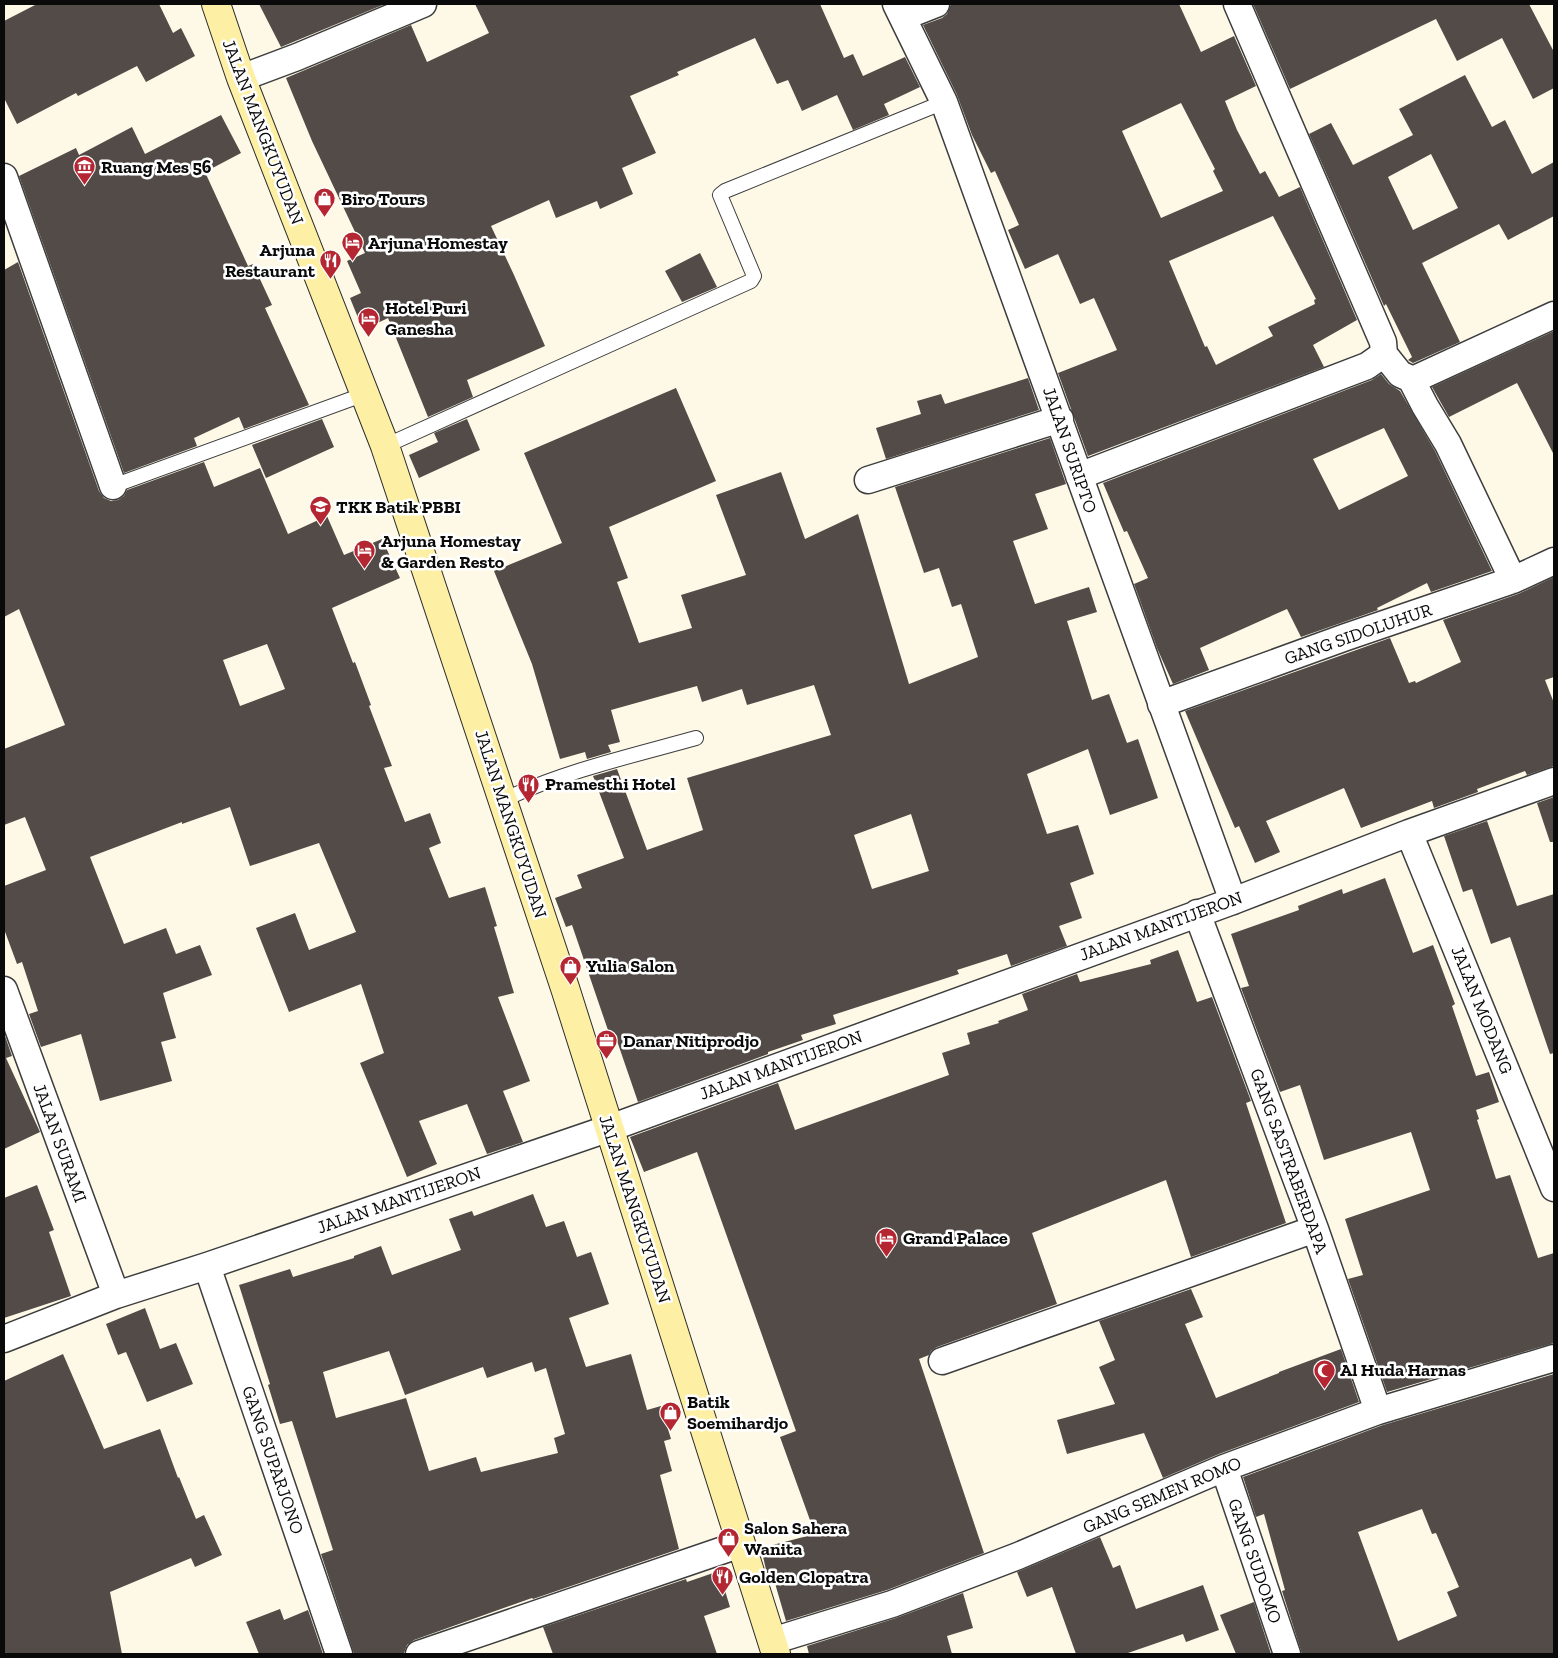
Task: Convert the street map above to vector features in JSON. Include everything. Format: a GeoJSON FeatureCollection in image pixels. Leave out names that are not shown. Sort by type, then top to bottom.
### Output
{"type":"FeatureCollection","features":[{"type":"Feature","properties":{"kind":"main road","name":"JALAN MANGKUYUDAN"},"geometry":{"type":"LineString","coordinates":[[216,4],[242,78],[385,446],[610,1128],[774,1647]]}},
{"type":"Feature","properties":{"kind":"street"},"geometry":{"type":"LineString","coordinates":[[242,78],[423,4]]}},
{"type":"Feature","properties":{"kind":"street"},"geometry":{"type":"LineString","coordinates":[[900,11],[936,4]]}},
{"type":"Feature","properties":{"kind":"street"},"geometry":{"type":"LineString","coordinates":[[1237,4],[1383,342],[1384,354],[1400,374],[1411,379],[1417,378],[1554,315]]}},
{"type":"Feature","properties":{"kind":"street","name":"JALAN SURIPTO"},"geometry":{"type":"LineString","coordinates":[[900,11],[944,102],[1233,900]]}},
{"type":"Feature","properties":{"kind":"street"},"geometry":{"type":"LineString","coordinates":[[4,177],[113,486]]}},
{"type":"Feature","properties":{"kind":"street"},"geometry":{"type":"LineString","coordinates":[[1079,476],[1367,366],[1384,354]]}},
{"type":"Feature","properties":{"kind":"street"},"geometry":{"type":"LineString","coordinates":[[1411,379],[1448,444],[1513,580]]}},
{"type":"Feature","properties":{"kind":"street"},"geometry":{"type":"LineString","coordinates":[[868,480],[1060,419]]}},
{"type":"Feature","properties":{"kind":"street","name":"GANG SIDOLUHUR"},"geometry":{"type":"LineString","coordinates":[[1162,704],[1346,637],[1513,580],[1554,561]]}},
{"type":"Feature","properties":{"kind":"street","name":"JALAN MANTIJERON"},"geometry":{"type":"LineString","coordinates":[[4,1339],[116,1295],[207,1266],[610,1128],[1554,781]]}},
{"type":"Feature","properties":{"kind":"street","name":"JALAN MODANG"},"geometry":{"type":"LineString","coordinates":[[1409,833],[1554,1188]]}},
{"type":"Feature","properties":{"kind":"street","name":"GANG SASTRABERDAPA"},"geometry":{"type":"LineString","coordinates":[[1197,913],[1315,1229],[1378,1411]]}},
{"type":"Feature","properties":{"kind":"street","name":"JALAN SURAMI"},"geometry":{"type":"LineString","coordinates":[[4,990],[9,1021],[116,1295]]}},
{"type":"Feature","properties":{"kind":"street"},"geometry":{"type":"LineString","coordinates":[[942,1361],[1315,1229]]}},
{"type":"Feature","properties":{"kind":"street","name":"GANG SUPARJONO"},"geometry":{"type":"LineString","coordinates":[[207,1266],[339,1654]]}},
{"type":"Feature","properties":{"kind":"street","name":"GANG SEMEN ROMO"},"geometry":{"type":"LineString","coordinates":[[774,1647],[1018,1556],[1224,1468],[1378,1411],[1554,1358]]}},
{"type":"Feature","properties":{"kind":"street","name":"GANG SUDOMO"},"geometry":{"type":"LineString","coordinates":[[1224,1468],[1287,1654]]}},
{"type":"Feature","properties":{"kind":"street"},"geometry":{"type":"LineString","coordinates":[[419,1654],[742,1544]]}},
{"type":"Feature","properties":{"kind":"lane"},"geometry":{"type":"LineString","coordinates":[[385,446],[751,281],[754,276],[720,195],[944,102]]}},
{"type":"Feature","properties":{"kind":"lane"},"geometry":{"type":"LineString","coordinates":[[113,486],[365,394]]}},
{"type":"Feature","properties":{"kind":"lane"},"geometry":{"type":"LineString","coordinates":[[503,800],[521,791],[589,766],[696,738]]}},
{"type":"Feature","properties":{"kind":"building"},"geometry":{"type":"Polygon","coordinates":[[[37,4],[159,4],[173,33],[181,28],[195,56],[146,82],[137,66],[78,96],[76,93],[17,124],[4,98],[4,21],[37,4]]]}},
{"type":"Feature","properties":{"kind":"building"},"geometry":{"type":"Polygon","coordinates":[[[259,4],[385,4],[281,47],[259,4]]]}},
{"type":"Feature","properties":{"kind":"building"},"geometry":{"type":"Polygon","coordinates":[[[475,4],[820,4],[844,58],[853,54],[863,76],[905,57],[920,87],[884,104],[889,115],[853,130],[837,95],[802,111],[788,80],[777,84],[755,38],[677,72],[679,75],[630,96],[656,153],[622,168],[633,194],[600,209],[597,201],[556,218],[549,200],[491,226],[545,346],[467,380],[473,397],[428,417],[388,318],[363,330],[350,298],[361,293],[347,261],[365,253],[312,141],[286,78],[411,25],[427,62],[489,33],[475,4]]]}},
{"type":"Feature","properties":{"kind":"building"},"geometry":{"type":"Polygon","coordinates":[[[951,4],[1179,4],[1201,52],[1234,36],[1256,86],[1225,101],[1237,130],[1260,174],[1265,171],[1279,197],[1300,187],[1357,320],[1313,345],[1324,367],[1088,456],[1058,373],[1117,350],[1094,298],[1080,304],[1058,254],[1025,269],[1008,230],[1019,225],[995,171],[991,173],[972,135],[957,95],[923,25],[942,18],[947,14],[951,4]],[[1181,103],[1122,131],[1161,218],[1223,191],[1213,171],[1215,169],[1181,103]],[[1273,216],[1169,261],[1205,347],[1207,346],[1216,365],[1273,336],[1268,327],[1315,304],[1314,300],[1316,299],[1273,216]]]}},
{"type":"Feature","properties":{"kind":"building"},"geometry":{"type":"Polygon","coordinates":[[[1253,4],[1529,4],[1554,52],[1554,88],[1533,99],[1502,38],[1457,61],[1436,19],[1290,89],[1253,4]]]}},
{"type":"Feature","properties":{"kind":"building"},"geometry":{"type":"Polygon","coordinates":[[[1465,75],[1492,127],[1505,120],[1532,174],[1554,162],[1554,216],[1508,240],[1499,224],[1422,263],[1460,342],[1413,363],[1408,360],[1412,357],[1386,304],[1384,306],[1309,134],[1331,123],[1353,165],[1413,135],[1399,109],[1465,75]],[[1431,154],[1388,177],[1413,230],[1458,208],[1431,154]]]}},
{"type":"Feature","properties":{"kind":"building"},"geometry":{"type":"Polygon","coordinates":[[[221,115],[241,153],[205,172],[248,266],[253,264],[272,305],[265,308],[309,405],[244,429],[239,417],[194,438],[197,446],[124,473],[19,176],[76,148],[79,155],[132,127],[145,154],[221,115]]]}},
{"type":"Feature","properties":{"kind":"building"},"geometry":{"type":"Polygon","coordinates":[[[700,253],[717,287],[682,302],[665,271],[700,253]]]}},
{"type":"Feature","properties":{"kind":"building"},"geometry":{"type":"Polygon","coordinates":[[[18,262],[99,491],[104,498],[111,501],[118,500],[124,496],[127,490],[204,462],[214,487],[260,468],[288,534],[327,516],[344,555],[382,539],[400,578],[332,608],[353,663],[355,662],[371,705],[369,706],[392,766],[384,768],[405,822],[430,813],[441,843],[429,848],[449,898],[485,887],[497,926],[494,927],[514,993],[498,997],[530,1081],[503,1091],[523,1142],[487,1154],[467,1104],[419,1121],[437,1164],[407,1177],[360,1063],[384,1053],[361,984],[289,1012],[256,928],[295,913],[309,950],[356,932],[319,843],[250,866],[230,807],[182,824],[182,822],[90,857],[124,944],[166,928],[176,954],[200,945],[212,975],[163,993],[176,1038],[161,1042],[172,1081],[100,1101],[81,1034],[41,1047],[29,1014],[38,1011],[22,962],[17,964],[4,929],[4,886],[46,870],[25,817],[4,825],[4,749],[65,725],[19,609],[4,617],[4,270],[18,262]],[[267,644],[223,660],[240,706],[285,689],[267,644]]]}},
{"type":"Feature","properties":{"kind":"building"},"geometry":{"type":"Polygon","coordinates":[[[1554,331],[1554,455],[1517,383],[1449,417],[1432,387],[1554,331]]]}},
{"type":"Feature","properties":{"kind":"building"},"geometry":{"type":"Polygon","coordinates":[[[1381,374],[1389,384],[1400,391],[1435,451],[1492,571],[1431,592],[1427,583],[1377,608],[1378,610],[1301,637],[1287,609],[1200,648],[1209,670],[1173,684],[1157,648],[1134,584],[1148,578],[1127,531],[1124,532],[1103,483],[1372,380],[1381,374]],[[1384,428],[1313,459],[1339,510],[1408,476],[1384,428]]]}},
{"type":"Feature","properties":{"kind":"building"},"geometry":{"type":"Polygon","coordinates":[[[1028,378],[1039,410],[886,459],[876,428],[921,414],[917,401],[941,394],[945,404],[1028,378]]]}},
{"type":"Feature","properties":{"kind":"building"},"geometry":{"type":"Polygon","coordinates":[[[676,388],[716,481],[609,527],[628,578],[617,582],[639,643],[692,628],[681,595],[746,575],[716,495],[781,472],[805,539],[858,514],[909,684],[978,657],[961,604],[952,607],[939,568],[924,573],[895,487],[1050,438],[1066,484],[1035,494],[1048,529],[1013,541],[1035,604],[1089,587],[1097,612],[1067,621],[1092,700],[1109,694],[1127,743],[1138,739],[1158,798],[1110,815],[1088,749],[1027,774],[1047,834],[1078,825],[1094,874],[1070,883],[1082,918],[1059,926],[1067,946],[1011,966],[1007,954],[957,970],[959,974],[833,1015],[836,1024],[801,1035],[803,1040],[638,1102],[615,1035],[610,1036],[572,925],[566,927],[555,898],[582,888],[577,875],[624,858],[593,776],[617,769],[647,850],[703,830],[687,778],[831,735],[814,685],[747,705],[742,689],[702,702],[697,686],[611,710],[620,742],[608,745],[611,752],[587,759],[585,752],[560,759],[532,664],[494,571],[562,543],[524,453],[676,388]],[[911,814],[854,835],[872,889],[929,871],[911,814]]]}},
{"type":"Feature","properties":{"kind":"building"},"geometry":{"type":"Polygon","coordinates":[[[322,419],[334,447],[266,478],[252,445],[322,419]]]}},
{"type":"Feature","properties":{"kind":"building"},"geometry":{"type":"Polygon","coordinates":[[[467,419],[480,450],[419,478],[409,455],[438,442],[434,433],[467,419]]]}},
{"type":"Feature","properties":{"kind":"building"},"geometry":{"type":"Polygon","coordinates":[[[1554,577],[1554,677],[1545,680],[1554,703],[1554,766],[1527,775],[1525,771],[1477,789],[1478,792],[1434,808],[1432,801],[1361,828],[1344,788],[1266,821],[1280,852],[1255,863],[1239,826],[1235,828],[1185,711],[1390,638],[1409,683],[1415,681],[1416,683],[1461,662],[1443,620],[1518,594],[1554,577]]]}},
{"type":"Feature","properties":{"kind":"building"},"geometry":{"type":"Polygon","coordinates":[[[1554,797],[1554,842],[1550,842],[1537,803],[1554,797]]]}},
{"type":"Feature","properties":{"kind":"building"},"geometry":{"type":"Polygon","coordinates":[[[1487,821],[1517,906],[1554,894],[1554,1053],[1550,1054],[1510,937],[1491,944],[1472,889],[1463,892],[1444,836],[1487,821]]]}},
{"type":"Feature","properties":{"kind":"building"},"geometry":{"type":"Polygon","coordinates":[[[1385,878],[1413,953],[1433,945],[1455,1004],[1452,1006],[1476,1076],[1489,1072],[1499,1102],[1476,1110],[1479,1119],[1477,1120],[1496,1179],[1510,1175],[1538,1258],[1554,1253],[1554,1343],[1387,1392],[1348,1279],[1363,1275],[1345,1219],[1430,1190],[1411,1132],[1324,1160],[1300,1085],[1280,1092],[1241,988],[1249,986],[1231,934],[1299,910],[1298,906],[1342,889],[1343,894],[1385,878]]]}},
{"type":"Feature","properties":{"kind":"building"},"geometry":{"type":"Polygon","coordinates":[[[1178,950],[1197,1002],[1212,997],[1251,1101],[1246,1103],[1286,1223],[1191,1257],[1166,1180],[1032,1233],[1057,1304],[937,1347],[929,1355],[919,1359],[984,1553],[887,1590],[786,1621],[772,1573],[767,1574],[761,1548],[815,1534],[780,1437],[796,1431],[697,1152],[644,1172],[630,1137],[778,1083],[795,1130],[949,1075],[942,1053],[970,1044],[967,1033],[999,1023],[998,1021],[1028,1010],[1022,994],[1077,974],[1080,982],[1151,964],[1150,960],[1178,950]]]}},
{"type":"Feature","properties":{"kind":"building"},"geometry":{"type":"Polygon","coordinates":[[[4,1033],[12,1056],[6,1058],[40,1132],[4,1149],[4,1033]]]}},
{"type":"Feature","properties":{"kind":"building"},"geometry":{"type":"Polygon","coordinates":[[[37,1185],[54,1230],[49,1232],[71,1296],[4,1318],[4,1198],[37,1185]]]}},
{"type":"Feature","properties":{"kind":"building"},"geometry":{"type":"Polygon","coordinates":[[[533,1194],[546,1227],[564,1221],[577,1257],[591,1252],[609,1304],[569,1318],[586,1367],[631,1354],[647,1410],[661,1406],[671,1439],[664,1441],[672,1471],[660,1475],[679,1549],[414,1640],[407,1645],[402,1654],[354,1654],[321,1554],[333,1550],[292,1421],[280,1424],[268,1385],[270,1384],[239,1285],[290,1269],[293,1277],[354,1258],[354,1256],[381,1246],[392,1275],[461,1250],[449,1219],[472,1211],[474,1216],[533,1194]],[[389,1351],[323,1372],[336,1418],[406,1398],[429,1471],[476,1457],[481,1472],[558,1453],[554,1438],[565,1434],[546,1368],[535,1372],[532,1362],[487,1378],[483,1367],[405,1395],[389,1351]]]}},
{"type":"Feature","properties":{"kind":"building"},"geometry":{"type":"Polygon","coordinates":[[[1191,1289],[1203,1317],[1185,1324],[1216,1398],[1341,1349],[1359,1402],[1219,1454],[1163,1478],[1144,1433],[1067,1454],[1057,1420],[1115,1404],[1099,1367],[1115,1360],[1099,1321],[1191,1289]]]}},
{"type":"Feature","properties":{"kind":"building"},"geometry":{"type":"Polygon","coordinates":[[[145,1308],[160,1349],[176,1343],[193,1384],[147,1402],[126,1352],[118,1355],[106,1324],[145,1308]]]}},
{"type":"Feature","properties":{"kind":"building"},"geometry":{"type":"Polygon","coordinates":[[[63,1354],[104,1449],[160,1429],[196,1519],[204,1515],[222,1555],[195,1567],[191,1558],[110,1592],[122,1654],[4,1654],[4,1381],[63,1354]]]}},
{"type":"Feature","properties":{"kind":"building"},"geometry":{"type":"Polygon","coordinates":[[[1554,1374],[1554,1654],[1302,1654],[1282,1591],[1285,1590],[1264,1514],[1256,1517],[1243,1477],[1383,1425],[1554,1374]],[[1422,1509],[1358,1532],[1398,1641],[1457,1616],[1447,1592],[1459,1587],[1436,1533],[1432,1534],[1422,1509]]]}},
{"type":"Feature","properties":{"kind":"building"},"geometry":{"type":"Polygon","coordinates":[[[1100,1537],[1113,1568],[1120,1565],[1136,1609],[1203,1585],[1219,1630],[1186,1642],[1183,1634],[1125,1654],[1076,1654],[1052,1587],[1027,1597],[1017,1572],[1100,1537]]]}},
{"type":"Feature","properties":{"kind":"building"},"geometry":{"type":"Polygon","coordinates":[[[719,1571],[730,1607],[704,1616],[717,1654],[553,1654],[543,1627],[686,1579],[687,1582],[719,1571]]]}},
{"type":"Feature","properties":{"kind":"building"},"geometry":{"type":"Polygon","coordinates":[[[963,1593],[973,1628],[947,1636],[952,1654],[809,1654],[807,1646],[896,1618],[963,1593]]]}},
{"type":"Feature","properties":{"kind":"building"},"geometry":{"type":"Polygon","coordinates":[[[1254,1602],[1271,1654],[1236,1654],[1220,1615],[1254,1602]]]}},
{"type":"Feature","properties":{"kind":"building"},"geometry":{"type":"Polygon","coordinates":[[[280,1609],[284,1620],[308,1610],[323,1654],[259,1654],[246,1622],[280,1609]]]}},
{"type":"Feature","properties":{"kind":"place","name":"Ruang Mes 56"},"geometry":{"type":"Point","coordinates":[85,186]}},
{"type":"Feature","properties":{"kind":"place","name":"Biro Tours"},"geometry":{"type":"Point","coordinates":[325,218]}},
{"type":"Feature","properties":{"kind":"place","name":"Arjuna Homestay"},"geometry":{"type":"Point","coordinates":[352,262]}},
{"type":"Feature","properties":{"kind":"place","name":"Arjuna Restaurant"},"geometry":{"type":"Point","coordinates":[331,279]}},
{"type":"Feature","properties":{"kind":"place","name":"Hotel Puri Ganesha"},"geometry":{"type":"Point","coordinates":[369,337]}},
{"type":"Feature","properties":{"kind":"place","name":"TKK Batik PBBI"},"geometry":{"type":"Point","coordinates":[320,526]}},
{"type":"Feature","properties":{"kind":"place","name":"Arjuna Homestay & Garden Resto"},"geometry":{"type":"Point","coordinates":[365,570]}},
{"type":"Feature","properties":{"kind":"place","name":"Pramesthi Hotel"},"geometry":{"type":"Point","coordinates":[529,803]}},
{"type":"Feature","properties":{"kind":"place","name":"Yulia Salon"},"geometry":{"type":"Point","coordinates":[570,985]}},
{"type":"Feature","properties":{"kind":"place","name":"Danar Nitiprodjo"},"geometry":{"type":"Point","coordinates":[607,1060]}},
{"type":"Feature","properties":{"kind":"place","name":"Grand Palace"},"geometry":{"type":"Point","coordinates":[887,1257]}},
{"type":"Feature","properties":{"kind":"place","name":"Al Huda Harnas"},"geometry":{"type":"Point","coordinates":[1324,1389]}},
{"type":"Feature","properties":{"kind":"place","name":"Batik Soemihardjo"},"geometry":{"type":"Point","coordinates":[671,1431]}},
{"type":"Feature","properties":{"kind":"place","name":"Salon Sahera Wanita"},"geometry":{"type":"Point","coordinates":[728,1557]}},
{"type":"Feature","properties":{"kind":"place","name":"Golden Clopatra"},"geometry":{"type":"Point","coordinates":[723,1596]}}]}
